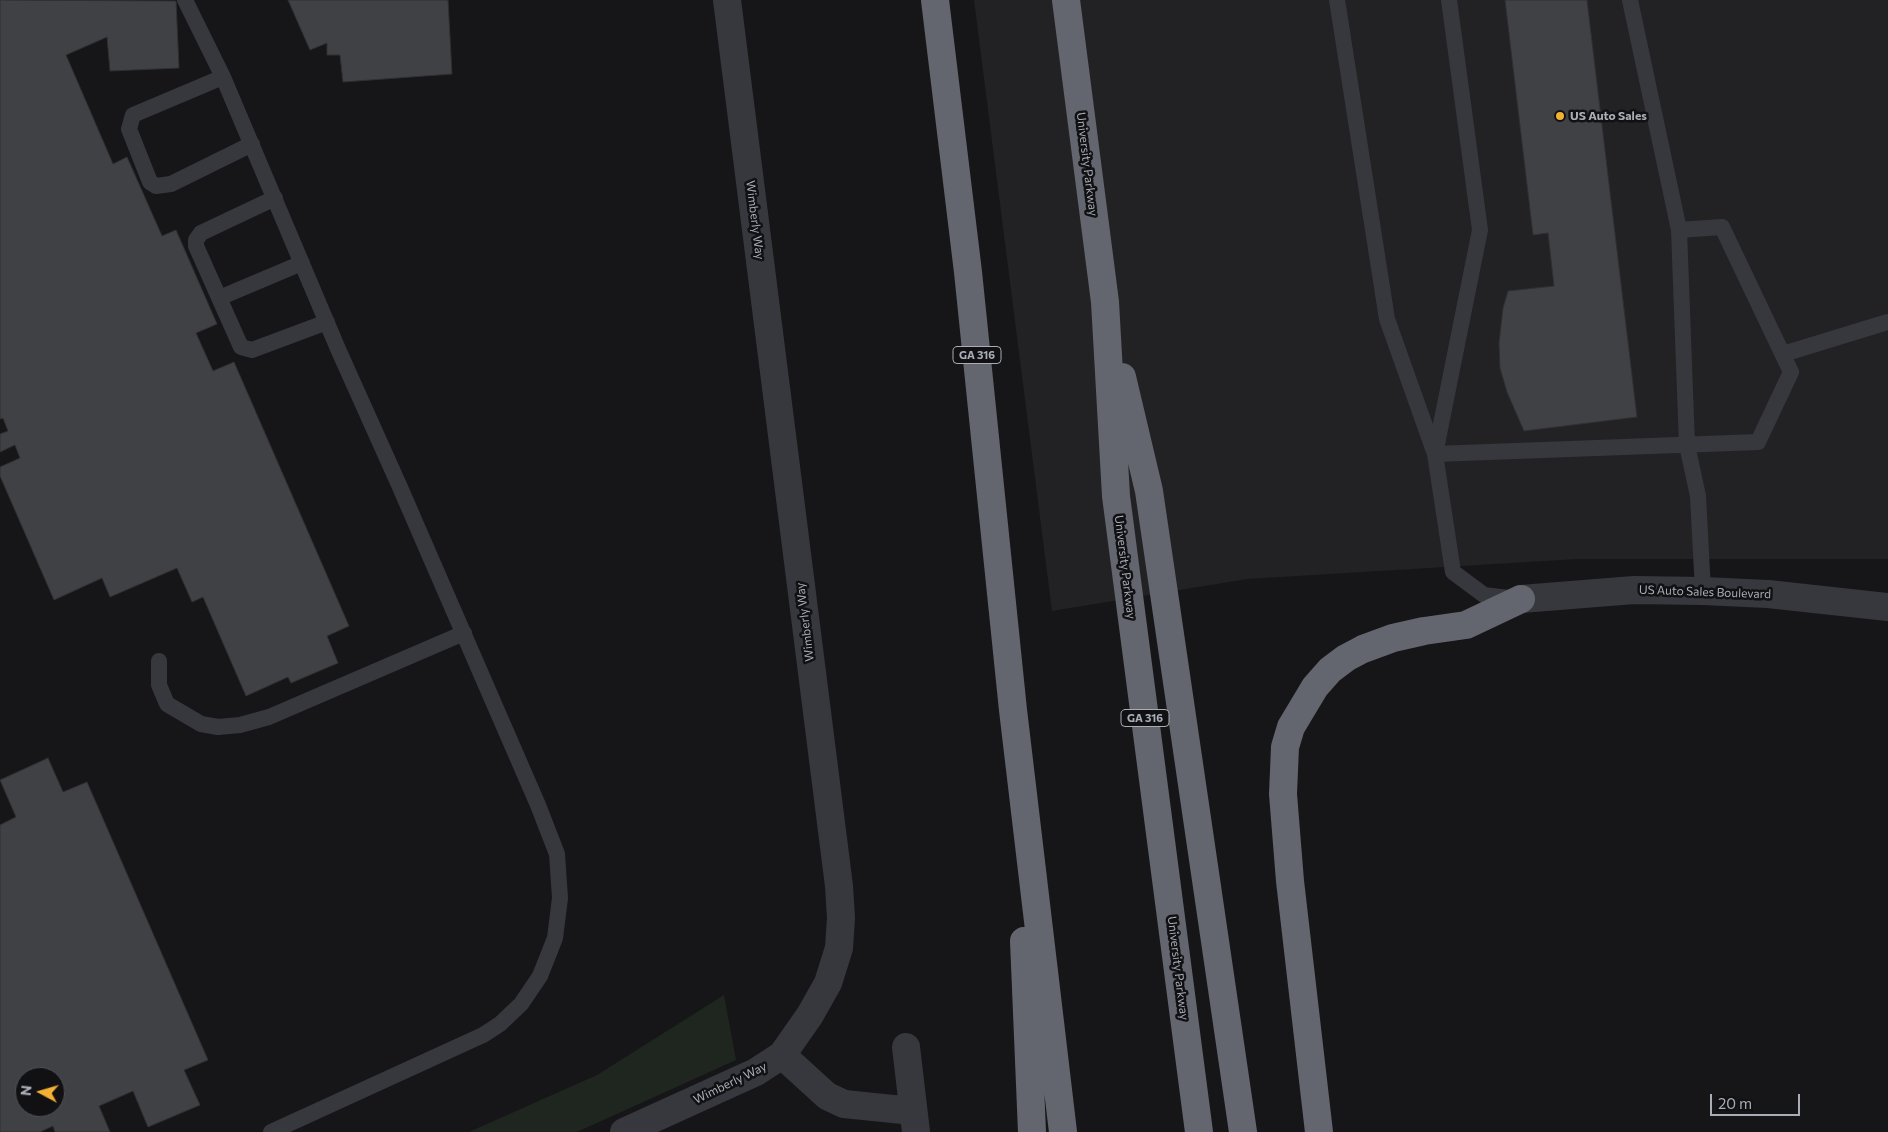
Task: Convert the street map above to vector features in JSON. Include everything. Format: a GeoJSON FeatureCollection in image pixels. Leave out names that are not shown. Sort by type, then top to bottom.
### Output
{"type":"FeatureCollection","features":[{"type":"Feature","properties":{"kind":"highway","name":"GA 316"},"geometry":{"type":"LineString","coordinates":[[936,0],[968,272],[1013,710],[1063,1132]]}},
{"type":"Feature","properties":{"kind":"highway","name":"University Parkway"},"geometry":{"type":"LineString","coordinates":[[1066,0],[1105,302],[1116,496],[1199,1132]]}},
{"type":"Feature","properties":{"kind":"highway"},"geometry":{"type":"LineString","coordinates":[[1105,302],[1149,491],[1243,1132]]}},
{"type":"Feature","properties":{"kind":"highway"},"geometry":{"type":"LineString","coordinates":[[1318,1132],[1290,881],[1284,803],[1285,747],[1291,727],[1315,687],[1330,670],[1346,658],[1363,649],[1393,638],[1466,625],[1521,599]]}},
{"type":"Feature","properties":{"kind":"highway"},"geometry":{"type":"LineString","coordinates":[[1013,710],[1032,1132]]}},
{"type":"Feature","properties":{"kind":"street","name":"Wimberly Way"},"geometry":{"type":"LineString","coordinates":[[624,1132],[756,1072],[782,1055],[810,1015],[828,983],[839,948],[841,918],[839,886],[727,0]]}},
{"type":"Feature","properties":{"kind":"street","name":"US Auto Sales Boulevard"},"geometry":{"type":"LineString","coordinates":[[1521,599],[1634,590],[1704,591],[1768,594],[1888,607]]}},
{"type":"Feature","properties":{"kind":"street"},"geometry":{"type":"LineString","coordinates":[[782,1055],[827,1096],[844,1104],[914,1121],[906,1046]]}},
{"type":"Feature","properties":{"kind":"lane"},"geometry":{"type":"LineString","coordinates":[[186,0],[223,77],[327,322],[464,633],[557,854],[560,898],[555,938],[540,976],[521,1004],[500,1024],[483,1035],[271,1132]]}},
{"type":"Feature","properties":{"kind":"lane"},"geometry":{"type":"LineString","coordinates":[[1337,0],[1387,319],[1435,454],[1453,572],[1484,595],[1521,599]]}},
{"type":"Feature","properties":{"kind":"lane"},"geometry":{"type":"LineString","coordinates":[[1435,454],[1480,230],[1449,0]]}},
{"type":"Feature","properties":{"kind":"lane"},"geometry":{"type":"LineString","coordinates":[[1630,0],[1679,230],[1687,445],[1698,496],[1704,591]]}},
{"type":"Feature","properties":{"kind":"lane"},"geometry":{"type":"LineString","coordinates":[[223,77],[132,115],[128,129],[150,182],[156,186],[171,184],[252,144]]}},
{"type":"Feature","properties":{"kind":"lane"},"geometry":{"type":"LineString","coordinates":[[275,198],[201,233],[196,240],[196,246],[241,347],[252,350],[327,322]]}},
{"type":"Feature","properties":{"kind":"lane"},"geometry":{"type":"LineString","coordinates":[[1435,454],[1758,442],[1791,372],[1722,227],[1679,230]]}},
{"type":"Feature","properties":{"kind":"lane"},"geometry":{"type":"LineString","coordinates":[[219,298],[302,263]]}},
{"type":"Feature","properties":{"kind":"lane"},"geometry":{"type":"LineString","coordinates":[[1783,354],[1888,322]]}},
{"type":"Feature","properties":{"kind":"lane"},"geometry":{"type":"LineString","coordinates":[[159,661],[159,685],[167,704],[201,724],[218,727],[269,717],[464,633]]}},
{"type":"Feature","properties":{"kind":"shaded area"},"geometry":{"type":"Polygon","coordinates":[[[974,0],[1888,0],[1888,559],[1577,559],[1247,579],[1052,611],[974,0]]]}},
{"type":"Feature","properties":{"kind":"shaded area"},"geometry":{"type":"Polygon","coordinates":[[[724,995],[736,1060],[577,1132],[469,1132],[597,1075],[724,995]]]}},
{"type":"Feature","properties":{"kind":"building"},"geometry":{"type":"Polygon","coordinates":[[[0,0],[176,1],[179,68],[110,71],[107,37],[66,55],[113,164],[127,157],[162,236],[176,230],[217,324],[196,333],[213,371],[234,362],[349,626],[327,636],[338,663],[291,683],[288,677],[246,696],[203,597],[192,602],[177,568],[110,597],[102,578],[54,600],[0,476],[0,467],[20,458],[15,445],[0,452],[0,434],[8,431],[3,418],[0,419],[0,0]]]}},
{"type":"Feature","properties":{"kind":"building"},"geometry":{"type":"Polygon","coordinates":[[[288,0],[448,0],[452,74],[343,82],[340,55],[327,55],[327,43],[310,50],[288,0]]]}},
{"type":"Feature","properties":{"kind":"building","name":"US Auto Sales"},"geometry":{"type":"Polygon","coordinates":[[[1505,0],[1587,0],[1637,417],[1524,431],[1507,392],[1500,368],[1499,343],[1503,308],[1508,291],[1554,286],[1548,233],[1533,235],[1505,0]]]}},
{"type":"Feature","properties":{"kind":"building"},"geometry":{"type":"Polygon","coordinates":[[[48,758],[63,792],[87,782],[208,1060],[184,1070],[200,1105],[148,1127],[133,1091],[99,1106],[110,1132],[55,1132],[53,1126],[40,1132],[0,1132],[0,825],[16,817],[0,780],[48,758]]]}},
{"type":"Feature","properties":{"kind":"place","name":"US Auto Sales"},"geometry":{"type":"Point","coordinates":[1560,116]}}]}
